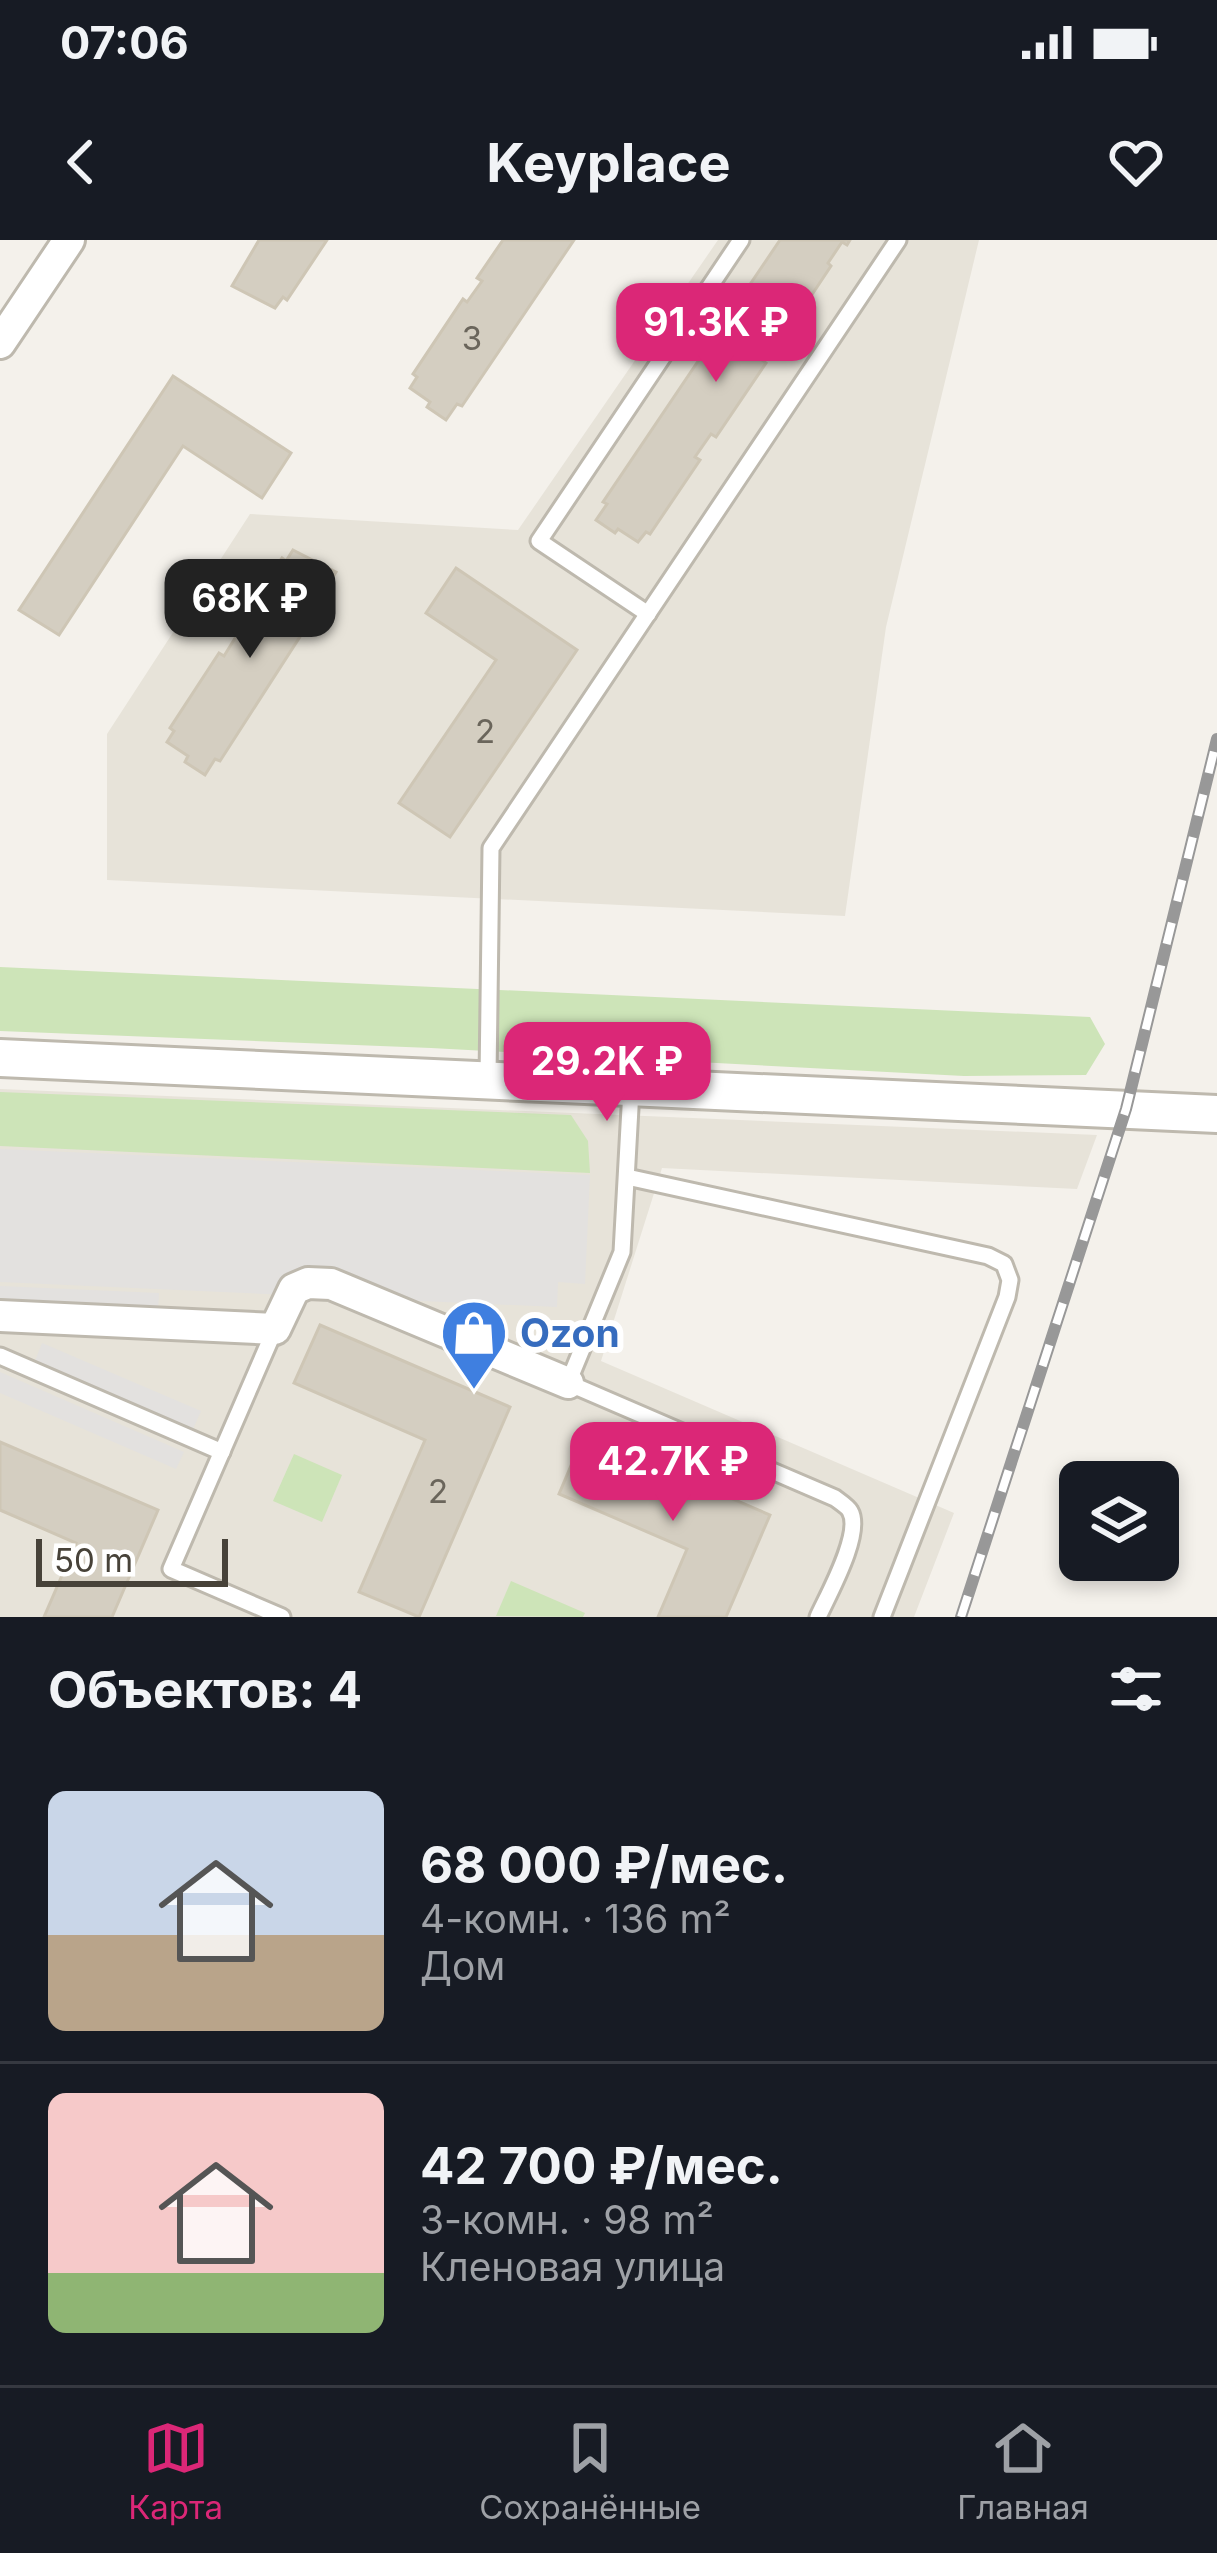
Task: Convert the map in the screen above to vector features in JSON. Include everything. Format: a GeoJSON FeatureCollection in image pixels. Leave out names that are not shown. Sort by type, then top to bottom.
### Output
{"type":"FeatureCollection","features":[{"type":"Feature","properties":{"kind":"street"},"geometry":{"type":"LineString","coordinates":[[0,343],[69,240]]}},
{"type":"Feature","properties":{"kind":"street"},"geometry":{"type":"LineString","coordinates":[[0,1058],[1217,1114]]}},
{"type":"Feature","properties":{"kind":"street"},"geometry":{"type":"LineString","coordinates":[[0,1316],[275,1329],[299,1285],[340,1285],[568,1383]]}},
{"type":"Feature","properties":{"kind":"lane"},"geometry":{"type":"LineString","coordinates":[[648,614],[538,541],[741,240]]}},
{"type":"Feature","properties":{"kind":"lane"},"geometry":{"type":"LineString","coordinates":[[488,1082],[491,848],[898,240]]}},
{"type":"Feature","properties":{"kind":"lane"},"geometry":{"type":"LineString","coordinates":[[631,1090],[622,1252],[568,1383],[835,1498],[849,1509],[854,1523],[851,1540],[818,1617]]}},
{"type":"Feature","properties":{"kind":"lane"},"geometry":{"type":"LineString","coordinates":[[627,1177],[988,1256],[1004,1264],[1010,1280],[1007,1297],[882,1617]]}},
{"type":"Feature","properties":{"kind":"lane"},"geometry":{"type":"LineString","coordinates":[[275,1329],[171,1569],[282,1617]]}},
{"type":"Feature","properties":{"kind":"lane"},"geometry":{"type":"LineString","coordinates":[[0,1356],[222,1452]]}},
{"type":"Feature","properties":{"kind":"shaded area"},"geometry":{"type":"Polygon","coordinates":[[[718,240],[979,240],[886,627],[845,916],[107,880],[107,734],[250,514],[518,530],[718,240]]]}},
{"type":"Feature","properties":{"kind":"shaded area"},"geometry":{"type":"Polygon","coordinates":[[[0,1089],[1097,1135],[1077,1189],[662,1168],[601,1361],[954,1513],[914,1617],[0,1617],[0,1089]]]}},
{"type":"Feature","properties":{"kind":"shaded area"},"geometry":{"type":"Polygon","coordinates":[[[0,1149],[590,1175],[585,1284],[558,1282],[557,1307],[0,1282],[0,1149]]]}},
{"type":"Feature","properties":{"kind":"shaded area"},"geometry":{"type":"Polygon","coordinates":[[[0,1286],[159,1293],[158,1312],[0,1305],[0,1286]]]}},
{"type":"Feature","properties":{"kind":"shaded area"},"geometry":{"type":"Polygon","coordinates":[[[42,1343],[201,1411],[193,1429],[35,1361],[42,1343]]]}},
{"type":"Feature","properties":{"kind":"shaded area"},"geometry":{"type":"Polygon","coordinates":[[[0,1372],[184,1452],[176,1469],[0,1393],[0,1372]]]}},
{"type":"Feature","properties":{"kind":"green space"},"geometry":{"type":"Polygon","coordinates":[[[0,967],[1090,1017],[1105,1044],[1086,1075],[964,1076],[0,1031],[0,967]]]}},
{"type":"Feature","properties":{"kind":"green space"},"geometry":{"type":"Polygon","coordinates":[[[0,1092],[571,1115],[588,1141],[590,1173],[0,1146],[0,1092]]]}},
{"type":"Feature","properties":{"kind":"green space"},"geometry":{"type":"Polygon","coordinates":[[[294,1454],[342,1475],[322,1522],[273,1501],[294,1454]]]}},
{"type":"Feature","properties":{"kind":"green space"},"geometry":{"type":"Polygon","coordinates":[[[511,1581],[585,1613],[583,1617],[496,1616],[511,1581]]]}},
{"type":"Feature","properties":{"kind":"building"},"geometry":{"type":"Polygon","coordinates":[[[259,240],[327,240],[287,300],[283,297],[275,308],[232,286],[259,240]]]}},
{"type":"Feature","properties":{"kind":"building"},"geometry":{"type":"Polygon","coordinates":[[[503,240],[574,240],[462,406],[457,404],[446,420],[410,388],[417,377],[413,374],[463,299],[467,302],[482,281],[477,278],[503,240]]]}},
{"type":"Feature","properties":{"kind":"building"},"geometry":{"type":"Polygon","coordinates":[[[780,240],[850,240],[847,245],[842,242],[828,263],[831,266],[781,341],[777,338],[762,360],[766,363],[716,437],[711,434],[695,457],[700,460],[650,534],[646,532],[638,542],[618,529],[615,533],[596,520],[607,504],[603,502],[780,240]]]}},
{"type":"Feature","properties":{"kind":"building"},"geometry":{"type":"Polygon","coordinates":[[[173,376],[291,453],[262,498],[183,446],[59,635],[19,610],[173,376]]]}},
{"type":"Feature","properties":{"kind":"building"},"geometry":{"type":"Polygon","coordinates":[[[293,550],[336,572],[326,588],[330,590],[220,761],[215,759],[205,775],[167,742],[174,731],[170,728],[219,653],[224,656],[237,635],[233,632],[282,558],[286,561],[293,550]]]}},
{"type":"Feature","properties":{"kind":"building"},"geometry":{"type":"Polygon","coordinates":[[[456,568],[577,650],[450,837],[399,803],[496,660],[426,613],[456,568]]]}},
{"type":"Feature","properties":{"kind":"building"},"geometry":{"type":"Polygon","coordinates":[[[320,1325],[510,1407],[419,1617],[359,1592],[425,1440],[294,1383],[320,1325]]]}},
{"type":"Feature","properties":{"kind":"building"},"geometry":{"type":"Polygon","coordinates":[[[584,1435],[770,1515],[726,1617],[658,1617],[687,1549],[559,1494],[584,1435]]]}},
{"type":"Feature","properties":{"kind":"building"},"geometry":{"type":"Polygon","coordinates":[[[0,1442],[158,1510],[112,1617],[44,1617],[76,1543],[0,1510],[0,1442]]]}},
{"type":"Feature","properties":{"kind":"railway"},"geometry":{"type":"LineString","coordinates":[[961,1617],[1126,1109],[1217,739]]}},
{"type":"Feature","properties":{"kind":"place","name":"Ozon"},"geometry":{"type":"Point","coordinates":[474,1392]}}]}
